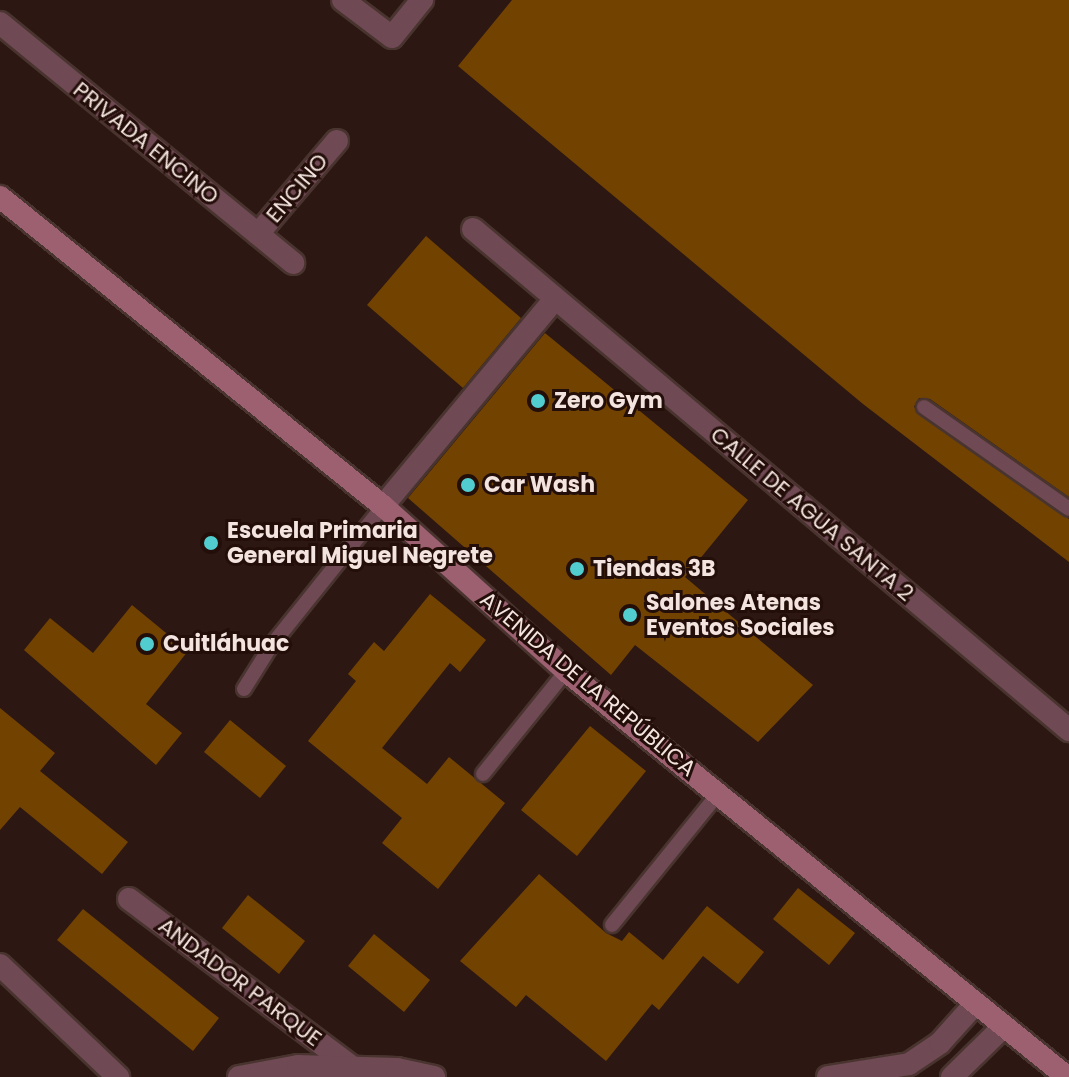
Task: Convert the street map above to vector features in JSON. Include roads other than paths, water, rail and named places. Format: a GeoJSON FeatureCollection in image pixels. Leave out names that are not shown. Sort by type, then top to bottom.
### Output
{"type":"FeatureCollection","features":[{"type":"Feature","properties":{"kind":"main road","name":"AVENIDA DE LA REPÚBLICA"},"geometry":{"type":"LineString","coordinates":[[0,197],[383,506],[566,671],[1067,1077]]}},
{"type":"Feature","properties":{"kind":"street"},"geometry":{"type":"LineString","coordinates":[[343,0],[392,37],[422,0]]}},
{"type":"Feature","properties":{"kind":"street","name":"PRIVADA ENCINO"},"geometry":{"type":"LineString","coordinates":[[0,23],[293,263]]}},
{"type":"Feature","properties":{"kind":"street","name":"ENCINO"},"geometry":{"type":"LineString","coordinates":[[258,234],[337,141]]}},
{"type":"Feature","properties":{"kind":"street","name":"CALLE DE AGUA SANTA 2"},"geometry":{"type":"LineString","coordinates":[[473,229],[1069,730]]}},
{"type":"Feature","properties":{"kind":"street"},"geometry":{"type":"LineString","coordinates":[[383,506],[555,299]]}},
{"type":"Feature","properties":{"kind":"street","name":"ANDADOR PARQUE"},"geometry":{"type":"LineString","coordinates":[[129,899],[351,1066]]}},
{"type":"Feature","properties":{"kind":"street"},"geometry":{"type":"LineString","coordinates":[[0,965],[118,1077]]}},
{"type":"Feature","properties":{"kind":"street"},"geometry":{"type":"LineString","coordinates":[[828,1077],[909,1064],[940,1043],[975,1004]]}},
{"type":"Feature","properties":{"kind":"street"},"geometry":{"type":"LineString","coordinates":[[952,1077],[1003,1027]]}},
{"type":"Feature","properties":{"kind":"street"},"geometry":{"type":"LineString","coordinates":[[239,1077],[298,1066],[351,1066],[434,1077]]}},
{"type":"Feature","properties":{"kind":"lane"},"geometry":{"type":"LineString","coordinates":[[924,407],[1069,509]]}},
{"type":"Feature","properties":{"kind":"lane"},"geometry":{"type":"LineString","coordinates":[[244,689],[271,646],[383,506]]}},
{"type":"Feature","properties":{"kind":"lane"},"geometry":{"type":"LineString","coordinates":[[483,774],[566,671]]}},
{"type":"Feature","properties":{"kind":"lane"},"geometry":{"type":"LineString","coordinates":[[612,925],[719,793]]}},
{"type":"Feature","properties":{"kind":"place","name":"Zero Gym"},"geometry":{"type":"Point","coordinates":[538,401]}},
{"type":"Feature","properties":{"kind":"place","name":"Car Wash"},"geometry":{"type":"Point","coordinates":[468,485]}},
{"type":"Feature","properties":{"kind":"place","name":"Escuela Primaria General Miguel Negrete"},"geometry":{"type":"Point","coordinates":[211,543]}},
{"type":"Feature","properties":{"kind":"place","name":"Tiendas 3B"},"geometry":{"type":"Point","coordinates":[577,569]}},
{"type":"Feature","properties":{"kind":"place","name":"Salones Atenas Eventos Sociales"},"geometry":{"type":"Point","coordinates":[630,615]}},
{"type":"Feature","properties":{"kind":"place","name":"Cuitláhuac"},"geometry":{"type":"Point","coordinates":[147,644]}}]}
